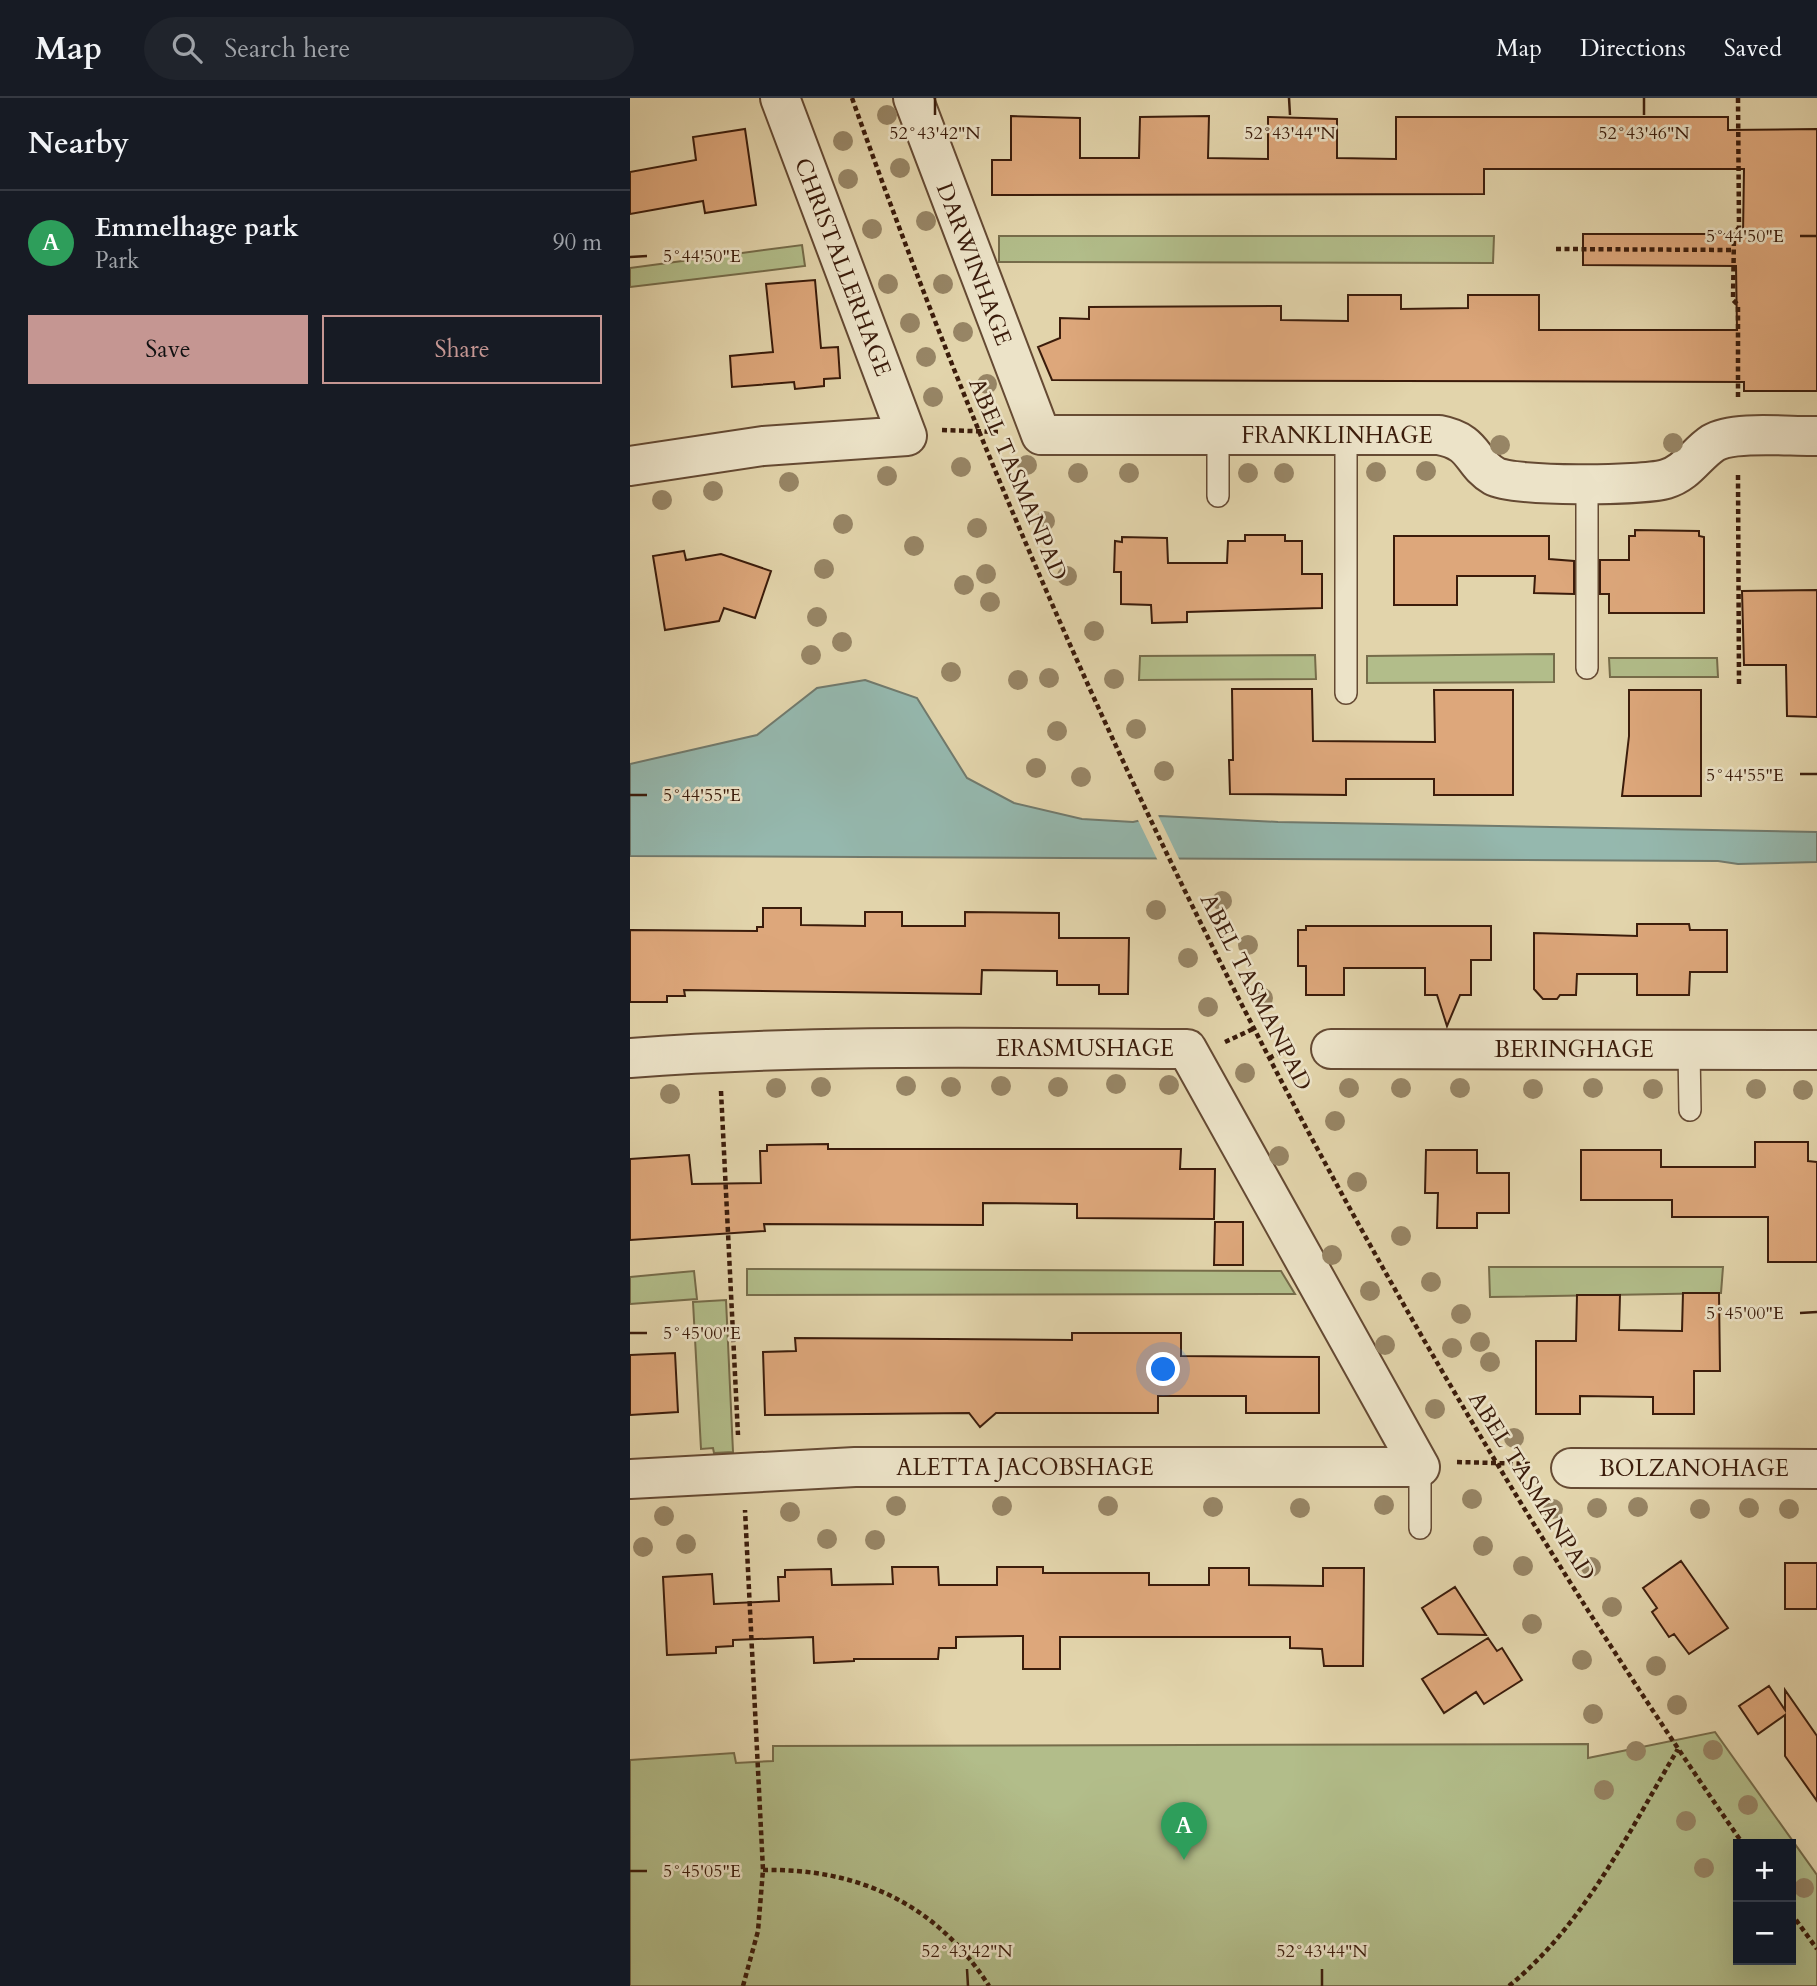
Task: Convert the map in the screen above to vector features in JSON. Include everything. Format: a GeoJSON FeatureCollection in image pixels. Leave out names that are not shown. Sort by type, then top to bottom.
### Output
{"type":"FeatureCollection","features":[{"type":"Feature","properties":{"kind":"street","name":"CHRISTALLERHAGE"},"geometry":{"type":"LineString","coordinates":[[780,98],[920,433]]}},
{"type":"Feature","properties":{"kind":"street","name":"DARWINHAGE"},"geometry":{"type":"LineString","coordinates":[[913,98],[1022,431]]}},
{"type":"Feature","properties":{"kind":"street","name":"FRANKLINHAGE"},"geometry":{"type":"LineString","coordinates":[[1022,431],[1041,435],[1445,436],[1466,445],[1484,467],[1500,478],[1527,482],[1666,480],[1678,475],[1710,445],[1724,438],[1817,436]]}},
{"type":"Feature","properties":{"kind":"street"},"geometry":{"type":"LineString","coordinates":[[630,466],[763,446],[920,433]]}},
{"type":"Feature","properties":{"kind":"street","name":"ERASMUSHAGE"},"geometry":{"type":"LineString","coordinates":[[630,1058],[766,1049],[1187,1049],[1433,1465]]}},
{"type":"Feature","properties":{"kind":"street","name":"BERINGHAGE"},"geometry":{"type":"LineString","coordinates":[[1331,1049],[1817,1050]]}},
{"type":"Feature","properties":{"kind":"street","name":"ALETTA JACOBSHAGE"},"geometry":{"type":"LineString","coordinates":[[630,1479],[855,1467],[1433,1465]]}},
{"type":"Feature","properties":{"kind":"street","name":"BOLZANOHAGE"},"geometry":{"type":"LineString","coordinates":[[1553,1466],[1817,1469]]}},
{"type":"Feature","properties":{"kind":"lane"},"geometry":{"type":"LineString","coordinates":[[1346,434],[1346,693]]}},
{"type":"Feature","properties":{"kind":"lane"},"geometry":{"type":"LineString","coordinates":[[1218,435],[1218,496]]}},
{"type":"Feature","properties":{"kind":"lane"},"geometry":{"type":"LineString","coordinates":[[1587,482],[1587,668]]}},
{"type":"Feature","properties":{"kind":"lane"},"geometry":{"type":"LineString","coordinates":[[1689,1050],[1689,1110]]}},
{"type":"Feature","properties":{"kind":"lane"},"geometry":{"type":"LineString","coordinates":[[1420,1528],[1433,1465]]}},
{"type":"Feature","properties":{"kind":"path","name":"ABEL TASMANPAD"},"geometry":{"type":"LineString","coordinates":[[852,98],[978,430],[1080,672],[1253,1029],[1379,1263],[1496,1463],[1678,1749],[1740,1839]]}},
{"type":"Feature","properties":{"kind":"path"},"geometry":{"type":"LineString","coordinates":[[1738,98],[1739,227],[1734,235],[1733,300],[1738,305],[1738,410]]}},
{"type":"Feature","properties":{"kind":"path"},"geometry":{"type":"LineString","coordinates":[[1556,249],[1734,250]]}},
{"type":"Feature","properties":{"kind":"path"},"geometry":{"type":"LineString","coordinates":[[920,433],[1022,431]]}},
{"type":"Feature","properties":{"kind":"path"},"geometry":{"type":"LineString","coordinates":[[1739,684],[1740,496]]}},
{"type":"Feature","properties":{"kind":"path"},"geometry":{"type":"LineString","coordinates":[[721,1080],[738,1444]]}},
{"type":"Feature","properties":{"kind":"path"},"geometry":{"type":"LineString","coordinates":[[1433,1465],[1496,1463],[1553,1466]]}},
{"type":"Feature","properties":{"kind":"path"},"geometry":{"type":"LineString","coordinates":[[743,1986],[758,1931],[763,1870],[746,1532]]}},
{"type":"Feature","properties":{"kind":"path"},"geometry":{"type":"LineString","coordinates":[[1509,1986],[1551,1947],[1579,1912],[1678,1749]]}},
{"type":"Feature","properties":{"kind":"path"},"geometry":{"type":"LineString","coordinates":[[763,1870],[804,1870],[858,1882],[892,1895],[940,1929],[966,1955],[989,1986]]}},
{"type":"Feature","properties":{"kind":"path"},"geometry":{"type":"LineString","coordinates":[[1796,1920],[1817,1949]]}},
{"type":"Feature","properties":{"kind":"green space"},"geometry":{"type":"Polygon","coordinates":[[[999,236],[1494,236],[1493,263],[999,262],[999,236]]]}},
{"type":"Feature","properties":{"kind":"green space"},"geometry":{"type":"Polygon","coordinates":[[[802,245],[805,266],[630,287],[630,268],[802,245]]]}},
{"type":"Feature","properties":{"kind":"green space"},"geometry":{"type":"Polygon","coordinates":[[[1554,654],[1554,682],[1367,683],[1367,656],[1554,654]]]}},
{"type":"Feature","properties":{"kind":"green space"},"geometry":{"type":"Polygon","coordinates":[[[1315,655],[1316,679],[1139,680],[1140,656],[1315,655]]]}},
{"type":"Feature","properties":{"kind":"green space"},"geometry":{"type":"Polygon","coordinates":[[[1609,658],[1717,658],[1718,677],[1610,677],[1609,658]]]}},
{"type":"Feature","properties":{"kind":"green space"},"geometry":{"type":"Polygon","coordinates":[[[1489,1267],[1723,1267],[1721,1293],[1490,1297],[1489,1267]]]}},
{"type":"Feature","properties":{"kind":"green space"},"geometry":{"type":"Polygon","coordinates":[[[747,1269],[1281,1271],[1295,1294],[747,1295],[747,1269]]]}},
{"type":"Feature","properties":{"kind":"green space"},"geometry":{"type":"Polygon","coordinates":[[[694,1271],[697,1299],[630,1304],[630,1277],[694,1271]]]}},
{"type":"Feature","properties":{"kind":"green space"},"geometry":{"type":"Polygon","coordinates":[[[726,1300],[733,1452],[714,1453],[713,1448],[701,1449],[693,1302],[726,1300]]]}},
{"type":"Feature","properties":{"kind":"green space"},"geometry":{"type":"Polygon","coordinates":[[[1715,1732],[1791,1839],[1733,1839],[1733,1965],[1796,1965],[1796,1846],[1817,1875],[1817,1986],[630,1986],[630,1760],[734,1753],[736,1763],[773,1761],[773,1746],[1588,1744],[1588,1758],[1715,1732]]]}},
{"type":"Feature","properties":{"kind":"water"},"geometry":{"type":"Polygon","coordinates":[[[865,680],[917,698],[967,778],[1014,803],[1082,819],[1133,822],[1160,816],[1278,822],[1817,832],[1817,862],[1738,864],[1718,861],[630,856],[630,764],[757,735],[817,688],[865,680]]]}},
{"type":"Feature","properties":{"kind":"pier"},"geometry":{"type":"Polygon","coordinates":[[[1157,813],[1180,861],[1158,861],[1137,818],[1157,813]]]}},
{"type":"Feature","properties":{"kind":"building"},"geometry":{"type":"Polygon","coordinates":[[[1011,116],[1080,118],[1080,158],[1139,158],[1140,117],[1209,116],[1208,158],[1268,159],[1268,117],[1337,119],[1337,158],[1396,159],[1396,117],[1728,117],[1728,130],[1817,129],[1817,391],[1744,391],[1744,382],[1052,380],[1038,347],[1060,338],[1060,318],[1089,319],[1089,307],[1281,306],[1281,320],[1348,321],[1348,295],[1401,295],[1401,309],[1468,308],[1468,295],[1539,295],[1539,330],[1737,330],[1736,266],[1583,265],[1583,234],[1743,234],[1744,169],[1484,169],[1484,194],[992,195],[992,160],[1011,160],[1011,116]]]}},
{"type":"Feature","properties":{"kind":"building"},"geometry":{"type":"Polygon","coordinates":[[[745,129],[756,205],[705,213],[703,201],[630,214],[630,172],[696,160],[693,137],[745,129]]]}},
{"type":"Feature","properties":{"kind":"building"},"geometry":{"type":"Polygon","coordinates":[[[815,280],[821,348],[838,347],[840,378],[824,379],[824,386],[795,389],[794,382],[732,387],[730,356],[773,352],[766,284],[815,280]]]}},
{"type":"Feature","properties":{"kind":"building"},"geometry":{"type":"Polygon","coordinates":[[[1635,530],[1699,531],[1699,536],[1704,537],[1704,613],[1609,613],[1609,594],[1600,594],[1600,560],[1629,560],[1629,536],[1635,536],[1635,530]]]}},
{"type":"Feature","properties":{"kind":"building"},"geometry":{"type":"Polygon","coordinates":[[[1245,535],[1285,535],[1285,541],[1302,541],[1302,574],[1322,574],[1322,608],[1187,612],[1187,622],[1152,623],[1151,605],[1121,604],[1121,572],[1114,572],[1115,541],[1122,542],[1122,537],[1167,538],[1168,563],[1227,563],[1228,541],[1245,541],[1245,535]]]}},
{"type":"Feature","properties":{"kind":"building"},"geometry":{"type":"Polygon","coordinates":[[[1394,536],[1549,536],[1549,559],[1574,561],[1574,594],[1534,593],[1535,576],[1457,576],[1457,605],[1394,605],[1394,536]]]}},
{"type":"Feature","properties":{"kind":"building"},"geometry":{"type":"Polygon","coordinates":[[[684,551],[686,560],[721,554],[771,571],[755,618],[724,608],[719,621],[665,630],[653,556],[684,551]]]}},
{"type":"Feature","properties":{"kind":"building"},"geometry":{"type":"Polygon","coordinates":[[[1817,590],[1817,717],[1787,716],[1786,665],[1744,665],[1742,591],[1817,590]]]}},
{"type":"Feature","properties":{"kind":"building"},"geometry":{"type":"Polygon","coordinates":[[[1232,689],[1312,689],[1313,741],[1435,742],[1434,690],[1513,690],[1513,795],[1434,795],[1434,779],[1346,779],[1346,795],[1230,794],[1229,760],[1233,760],[1232,689]]]}},
{"type":"Feature","properties":{"kind":"building"},"geometry":{"type":"Polygon","coordinates":[[[1629,690],[1701,690],[1701,796],[1622,796],[1629,736],[1629,690]]]}},
{"type":"Feature","properties":{"kind":"building"},"geometry":{"type":"Polygon","coordinates":[[[763,908],[801,908],[801,925],[865,926],[865,912],[902,912],[902,926],[965,926],[965,912],[1059,913],[1059,938],[1129,938],[1128,994],[1099,994],[1099,985],[1057,985],[1057,971],[982,970],[981,994],[684,990],[685,996],[667,996],[667,1002],[630,1002],[630,930],[757,931],[757,927],[763,927],[763,908]]]}},
{"type":"Feature","properties":{"kind":"building"},"geometry":{"type":"Polygon","coordinates":[[[1637,924],[1689,924],[1690,930],[1727,930],[1727,972],[1690,972],[1689,995],[1637,995],[1637,974],[1577,974],[1576,995],[1560,995],[1557,999],[1543,999],[1534,989],[1534,933],[1637,936],[1637,924]]]}},
{"type":"Feature","properties":{"kind":"building"},"geometry":{"type":"Polygon","coordinates":[[[1306,926],[1491,926],[1491,960],[1471,960],[1471,995],[1460,995],[1447,1026],[1437,995],[1425,995],[1425,968],[1344,968],[1344,995],[1306,995],[1306,966],[1298,966],[1298,930],[1306,930],[1306,926]]]}},
{"type":"Feature","properties":{"kind":"building"},"geometry":{"type":"Polygon","coordinates":[[[1755,1142],[1808,1142],[1808,1161],[1817,1162],[1817,1262],[1768,1262],[1768,1217],[1672,1217],[1672,1200],[1581,1200],[1581,1150],[1661,1150],[1661,1167],[1755,1167],[1755,1142]]]}},
{"type":"Feature","properties":{"kind":"building"},"geometry":{"type":"Polygon","coordinates":[[[828,1144],[828,1149],[1181,1149],[1180,1169],[1215,1169],[1214,1219],[1077,1218],[1077,1204],[983,1203],[983,1225],[764,1224],[765,1231],[630,1240],[630,1159],[689,1155],[692,1184],[761,1183],[760,1151],[767,1151],[767,1145],[828,1144]]]}},
{"type":"Feature","properties":{"kind":"building"},"geometry":{"type":"Polygon","coordinates":[[[1426,1150],[1477,1150],[1477,1173],[1509,1173],[1509,1213],[1477,1213],[1477,1228],[1437,1228],[1438,1193],[1425,1193],[1426,1150]]]}},
{"type":"Feature","properties":{"kind":"building"},"geometry":{"type":"Polygon","coordinates":[[[1215,1222],[1243,1222],[1243,1265],[1214,1265],[1215,1222]]]}},
{"type":"Feature","properties":{"kind":"building"},"geometry":{"type":"Polygon","coordinates":[[[1683,1293],[1719,1293],[1720,1371],[1694,1371],[1694,1414],[1653,1414],[1653,1397],[1580,1396],[1580,1414],[1536,1414],[1536,1341],[1576,1341],[1577,1295],[1620,1295],[1619,1330],[1682,1331],[1683,1293]]]}},
{"type":"Feature","properties":{"kind":"building"},"geometry":{"type":"Polygon","coordinates":[[[1072,1333],[1181,1333],[1181,1356],[1319,1357],[1319,1413],[1246,1413],[1246,1396],[1158,1396],[1158,1413],[996,1413],[980,1427],[969,1413],[765,1415],[763,1352],[796,1351],[795,1338],[1072,1340],[1072,1333]]]}},
{"type":"Feature","properties":{"kind":"building"},"geometry":{"type":"Polygon","coordinates":[[[675,1353],[678,1412],[630,1415],[630,1355],[675,1353]]]}},
{"type":"Feature","properties":{"kind":"building"},"geometry":{"type":"Polygon","coordinates":[[[1681,1561],[1728,1628],[1689,1654],[1674,1634],[1669,1637],[1652,1612],[1657,1608],[1643,1588],[1681,1561]]]}},
{"type":"Feature","properties":{"kind":"building"},"geometry":{"type":"Polygon","coordinates":[[[1785,1563],[1817,1563],[1817,1609],[1785,1609],[1785,1563]]]}},
{"type":"Feature","properties":{"kind":"building"},"geometry":{"type":"Polygon","coordinates":[[[892,1567],[938,1567],[939,1585],[997,1585],[997,1567],[1043,1567],[1043,1573],[1149,1573],[1149,1585],[1209,1585],[1209,1568],[1249,1568],[1249,1585],[1323,1586],[1323,1568],[1364,1568],[1363,1666],[1324,1666],[1322,1649],[1290,1648],[1290,1637],[1060,1637],[1060,1669],[1023,1669],[1023,1636],[956,1637],[956,1648],[939,1648],[938,1659],[854,1659],[814,1663],[813,1637],[733,1640],[733,1646],[716,1647],[716,1653],[667,1655],[663,1577],[712,1574],[714,1604],[779,1601],[778,1577],[785,1577],[785,1570],[831,1569],[832,1585],[893,1584],[892,1567]]]}},
{"type":"Feature","properties":{"kind":"building"},"geometry":{"type":"Polygon","coordinates":[[[1455,1587],[1486,1635],[1438,1634],[1422,1608],[1455,1587]]]}},
{"type":"Feature","properties":{"kind":"building"},"geometry":{"type":"Polygon","coordinates":[[[1488,1638],[1497,1651],[1502,1648],[1522,1680],[1484,1704],[1476,1692],[1444,1713],[1422,1679],[1488,1638]]]}},
{"type":"Feature","properties":{"kind":"building"},"geometry":{"type":"Polygon","coordinates":[[[1769,1686],[1785,1710],[1785,1690],[1817,1736],[1817,1801],[1785,1756],[1785,1715],[1758,1734],[1739,1706],[1769,1686]]]}},
{"type":"Feature","properties":{"kind":"place","name":"Emmelhage park"},"geometry":{"type":"Point","coordinates":[1184,1860]}}]}
